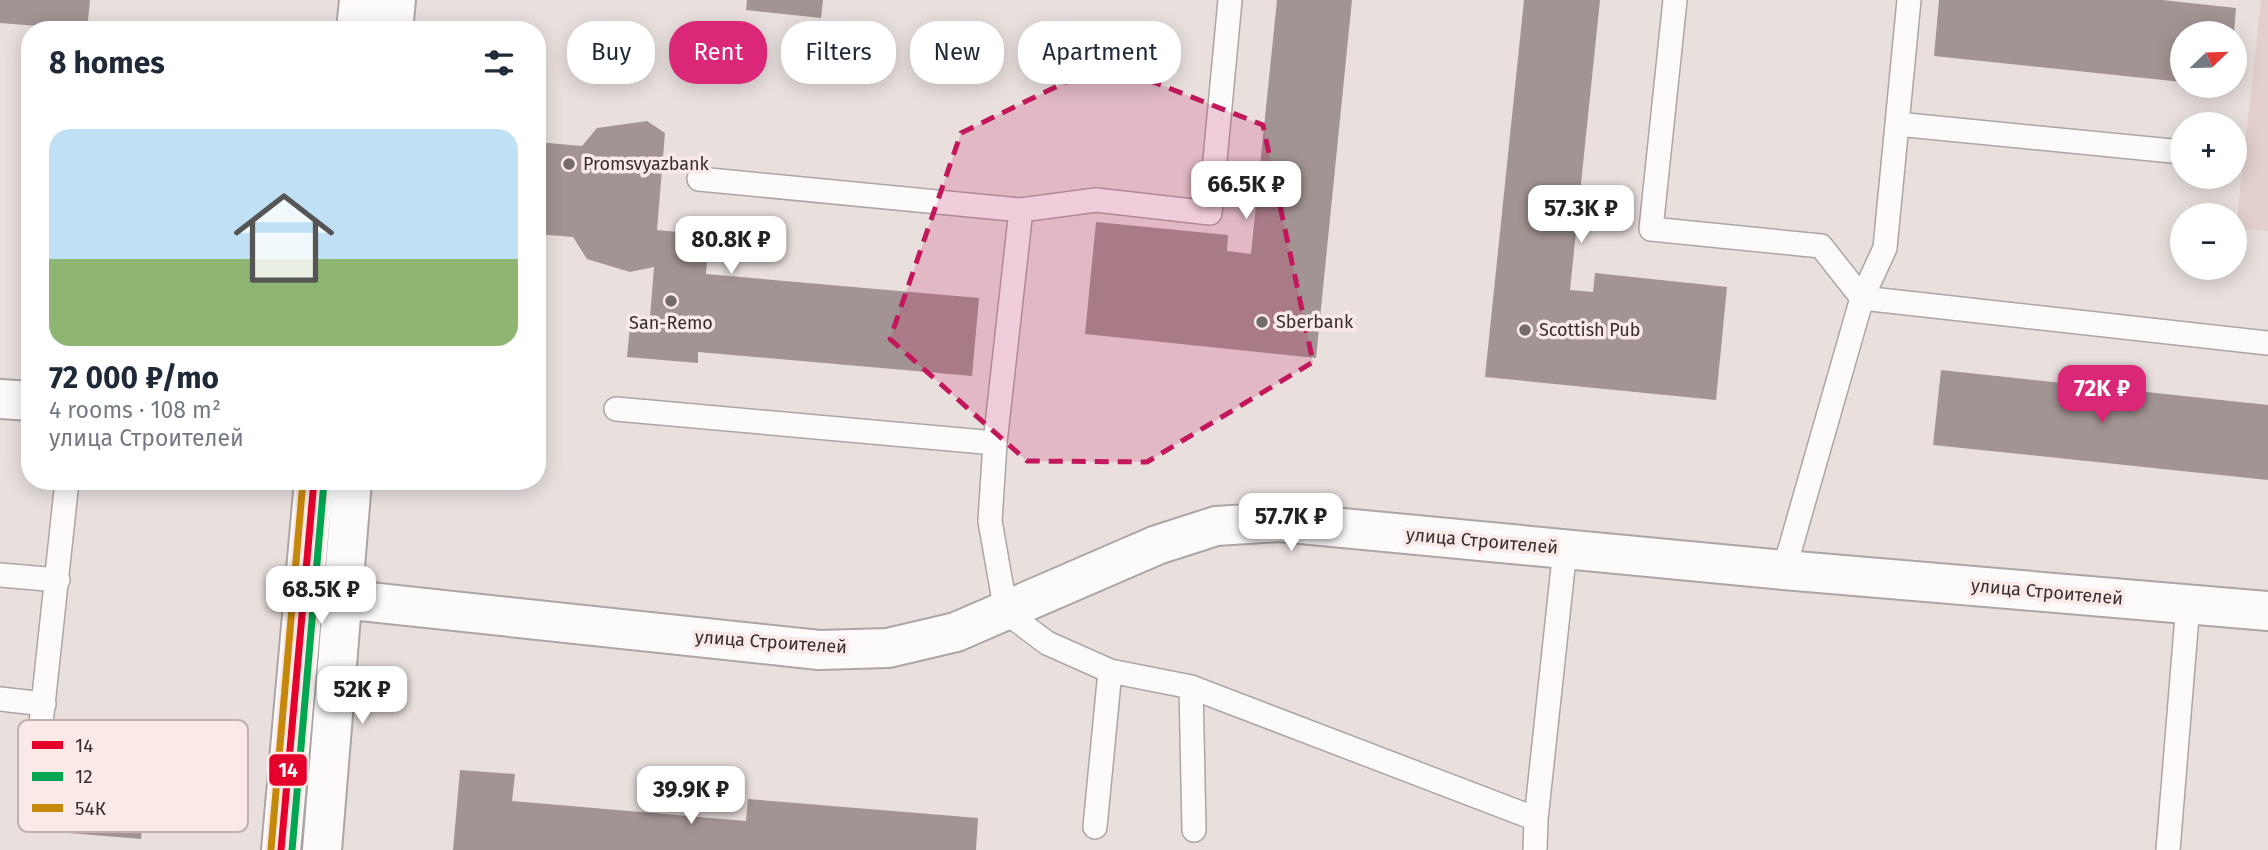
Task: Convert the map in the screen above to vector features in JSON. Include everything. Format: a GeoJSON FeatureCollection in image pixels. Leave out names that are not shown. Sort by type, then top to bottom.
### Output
{"type":"FeatureCollection","features":[{"type":"Feature","properties":{"kind":"street"},"geometry":{"type":"LineString","coordinates":[[357,21],[359,0]]}},
{"type":"Feature","properties":{"kind":"street"},"geometry":{"type":"LineString","coordinates":[[394,21],[396,0]]}},
{"type":"Feature","properties":{"kind":"street"},"geometry":{"type":"LineString","coordinates":[[0,399],[21,400]]}},
{"type":"Feature","properties":{"kind":"street"},"geometry":{"type":"LineString","coordinates":[[281,850],[313,490]]}},
{"type":"Feature","properties":{"kind":"street"},"geometry":{"type":"LineString","coordinates":[[322,850],[351,490]]}},
{"type":"Feature","properties":{"kind":"street","name":"улица Строителей"},"geometry":{"type":"LineString","coordinates":[[304,595],[818,650],[888,648],[956,632],[1157,545],[1216,526],[1280,522],[1784,570],[2268,611]]}},
{"type":"Feature","properties":{"kind":"lane"},"geometry":{"type":"LineString","coordinates":[[699,179],[1021,210],[1096,200],[1210,213],[1230,0]]}},
{"type":"Feature","properties":{"kind":"lane"},"geometry":{"type":"LineString","coordinates":[[1675,0],[1651,229],[1821,246],[1861,298],[2268,343]]}},
{"type":"Feature","properties":{"kind":"lane"},"geometry":{"type":"LineString","coordinates":[[1784,570],[1861,298],[1885,248],[1909,0]]}},
{"type":"Feature","properties":{"kind":"lane"},"geometry":{"type":"LineString","coordinates":[[1898,124],[2170,151]]}},
{"type":"Feature","properties":{"kind":"lane"},"geometry":{"type":"LineString","coordinates":[[1021,210],[995,443],[990,521],[1006,612],[1047,643],[1110,671],[1191,688],[1536,819]]}},
{"type":"Feature","properties":{"kind":"lane"},"geometry":{"type":"LineString","coordinates":[[616,409],[995,443]]}},
{"type":"Feature","properties":{"kind":"lane"},"geometry":{"type":"LineString","coordinates":[[42,720],[66,490]]}},
{"type":"Feature","properties":{"kind":"lane"},"geometry":{"type":"LineString","coordinates":[[1535,850],[1565,549]]}},
{"type":"Feature","properties":{"kind":"lane"},"geometry":{"type":"LineString","coordinates":[[0,575],[58,580]]}},
{"type":"Feature","properties":{"kind":"lane"},"geometry":{"type":"LineString","coordinates":[[2168,850],[2189,604]]}},
{"type":"Feature","properties":{"kind":"lane"},"geometry":{"type":"LineString","coordinates":[[1095,827],[1110,671]]}},
{"type":"Feature","properties":{"kind":"lane"},"geometry":{"type":"LineString","coordinates":[[1191,688],[1194,830]]}},
{"type":"Feature","properties":{"kind":"lane"},"geometry":{"type":"LineString","coordinates":[[0,699],[44,704]]}},
{"type":"Feature","properties":{"kind":"highlighted area"},"geometry":{"type":"Polygon","coordinates":[[[1105,63],[1263,125],[1313,362],[1147,462],[1027,461],[890,339],[961,133],[1105,63]]]}},
{"type":"Feature","properties":{"kind":"shaded area"},"geometry":{"type":"Polygon","coordinates":[[[2261,0],[2268,0],[2268,231],[2247,229],[2247,203],[2239,203],[2240,189],[2247,189],[2247,128],[2261,0]]]}},
{"type":"Feature","properties":{"kind":"building"},"geometry":{"type":"Polygon","coordinates":[[[0,0],[90,0],[88,21],[21,21],[21,25],[0,23],[0,0]]]}},
{"type":"Feature","properties":{"kind":"building"},"geometry":{"type":"Polygon","coordinates":[[[747,0],[823,0],[821,18],[746,10],[747,0]]]}},
{"type":"Feature","properties":{"kind":"building"},"geometry":{"type":"Polygon","coordinates":[[[1277,0],[1352,0],[1316,358],[1085,334],[1096,222],[1228,235],[1227,251],[1251,254],[1277,0]]]}},
{"type":"Feature","properties":{"kind":"building"},"geometry":{"type":"Polygon","coordinates":[[[1524,0],[1600,0],[1570,290],[1593,292],[1595,273],[1727,287],[1716,400],[1485,377],[1524,0]]]}},
{"type":"Feature","properties":{"kind":"building"},"geometry":{"type":"Polygon","coordinates":[[[1939,0],[2162,0],[2236,8],[2235,21],[2170,21],[2170,81],[1934,56],[1939,0]]]}},
{"type":"Feature","properties":{"kind":"building"},"geometry":{"type":"Polygon","coordinates":[[[647,121],[665,133],[657,230],[709,235],[706,274],[979,298],[972,376],[698,352],[698,363],[627,357],[631,315],[650,317],[654,267],[630,272],[587,259],[573,237],[546,235],[546,143],[582,146],[597,128],[647,121]]]}},
{"type":"Feature","properties":{"kind":"building"},"geometry":{"type":"Polygon","coordinates":[[[1941,370],[2268,405],[2268,480],[1933,445],[1941,370]]]}},
{"type":"Feature","properties":{"kind":"building"},"geometry":{"type":"Polygon","coordinates":[[[460,770],[515,774],[512,801],[746,821],[748,799],[978,818],[976,850],[453,850],[460,770]]]}},
{"type":"Feature","properties":{"kind":"building"},"geometry":{"type":"Polygon","coordinates":[[[69,832],[142,832],[141,839],[69,832]]]}},
{"type":"Feature","properties":{"kind":"transit line","name":"54К"},"geometry":{"type":"LineString","coordinates":[[271,849],[302,490]]}},
{"type":"Feature","properties":{"kind":"transit line","name":"14"},"geometry":{"type":"LineString","coordinates":[[281,850],[313,490]]}},
{"type":"Feature","properties":{"kind":"transit line","name":"12"},"geometry":{"type":"LineString","coordinates":[[292,850],[323,490]]}},
{"type":"Feature","properties":{"kind":"place","name":"Promsvyazbank"},"geometry":{"type":"Point","coordinates":[569,164]}},
{"type":"Feature","properties":{"kind":"place","name":"San-Remo"},"geometry":{"type":"Point","coordinates":[671,301]}},
{"type":"Feature","properties":{"kind":"place","name":"Sberbank"},"geometry":{"type":"Point","coordinates":[1262,322]}},
{"type":"Feature","properties":{"kind":"place","name":"Scottish Pub"},"geometry":{"type":"Point","coordinates":[1525,330]}}]}
